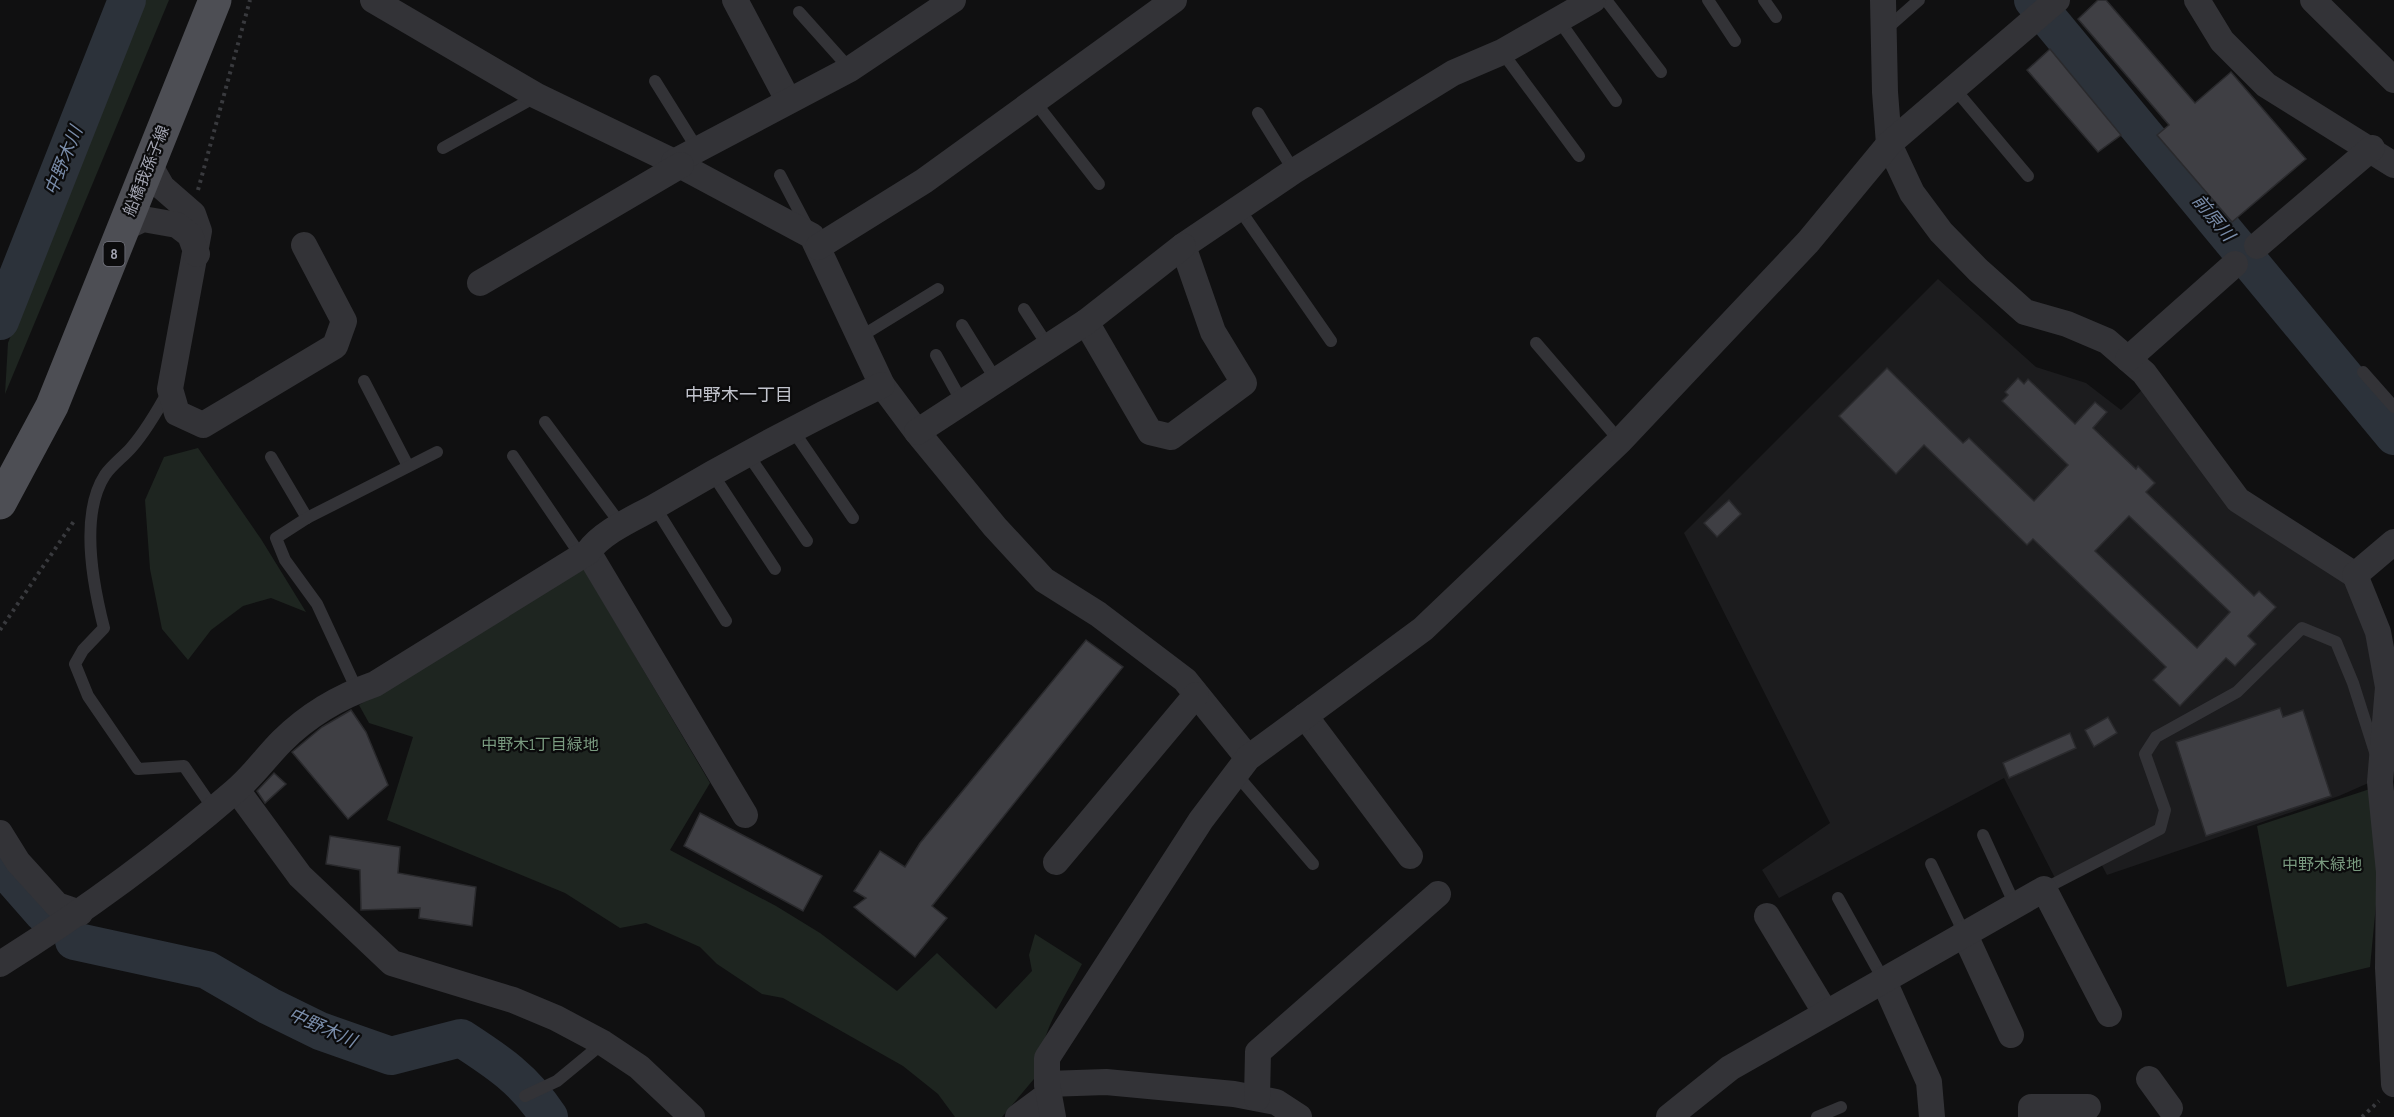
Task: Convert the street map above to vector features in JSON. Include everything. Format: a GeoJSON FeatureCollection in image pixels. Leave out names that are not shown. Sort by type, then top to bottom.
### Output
{"type":"FeatureCollection","features":[{"type":"Feature","properties":{"kind":"main road","name":"船橋我孫子線"},"geometry":{"type":"LineString","coordinates":[[0,503],[52,406],[215,0]]}},
{"type":"Feature","properties":{"kind":"street"},"geometry":{"type":"LineString","coordinates":[[372,0],[537,96],[684,159],[815,241],[882,385],[917,432],[995,527],[1044,580],[1098,614],[1185,680],[1242,766]]}},
{"type":"Feature","properties":{"kind":"street"},"geometry":{"type":"LineString","coordinates":[[735,0],[788,99]]}},
{"type":"Feature","properties":{"kind":"street"},"geometry":{"type":"LineString","coordinates":[[480,283],[684,159],[788,99],[850,69],[953,0]]}},
{"type":"Feature","properties":{"kind":"street"},"geometry":{"type":"LineString","coordinates":[[815,241],[924,181],[1173,0]]}},
{"type":"Feature","properties":{"kind":"street"},"geometry":{"type":"LineString","coordinates":[[917,432],[1086,322],[1183,246],[1294,171],[1453,73],[1502,52],[1593,0]]}},
{"type":"Feature","properties":{"kind":"street"},"geometry":{"type":"LineString","coordinates":[[1883,0],[1885,92],[1889,144],[1912,193],[1941,232],[1978,270],[2025,312],[2067,324],[2107,341],[2144,373],[2238,500],[2355,576],[2378,632],[2388,687],[2389,744],[2380,782],[2389,872],[2393,1072]]}},
{"type":"Feature","properties":{"kind":"street"},"geometry":{"type":"LineString","coordinates":[[2197,0],[2222,41],[2266,85],[2372,148],[2394,165]]}},
{"type":"Feature","properties":{"kind":"street"},"geometry":{"type":"LineString","coordinates":[[2313,0],[2394,80]]}},
{"type":"Feature","properties":{"kind":"street"},"geometry":{"type":"LineString","coordinates":[[1050,1098],[1047,1058],[1201,820],[1242,766],[1305,716],[1423,629],[1620,441],[1808,242],[1889,144],[2055,2]]}},
{"type":"Feature","properties":{"kind":"street"},"geometry":{"type":"LineString","coordinates":[[2257,246],[2372,148]]}},
{"type":"Feature","properties":{"kind":"street"},"geometry":{"type":"LineString","coordinates":[[150,166],[162,187],[193,214],[200,231],[170,389],[177,413],[203,425],[335,346],[344,321],[304,244]]}},
{"type":"Feature","properties":{"kind":"street"},"geometry":{"type":"LineString","coordinates":[[124,228],[143,219],[177,225],[190,235],[197,254]]}},
{"type":"Feature","properties":{"kind":"street"},"geometry":{"type":"LineString","coordinates":[[1086,322],[1150,432],[1171,437],[1244,383],[1213,332],[1183,246]]}},
{"type":"Feature","properties":{"kind":"street"},"geometry":{"type":"LineString","coordinates":[[2128,359],[2235,264]]}},
{"type":"Feature","properties":{"kind":"street"},"geometry":{"type":"LineString","coordinates":[[0,964],[80,913],[153,859],[237,790],[283,740],[312,715],[357,690],[375,684],[585,554],[622,526],[712,473],[792,429],[882,385]]}},
{"type":"Feature","properties":{"kind":"street"},"geometry":{"type":"LineString","coordinates":[[2355,576],[2394,542]]}},
{"type":"Feature","properties":{"kind":"street"},"geometry":{"type":"LineString","coordinates":[[585,554],[745,816]]}},
{"type":"Feature","properties":{"kind":"street"},"geometry":{"type":"LineString","coordinates":[[1056,862],[1196,694]]}},
{"type":"Feature","properties":{"kind":"street"},"geometry":{"type":"LineString","coordinates":[[1305,716],[1410,856]]}},
{"type":"Feature","properties":{"kind":"street"},"geometry":{"type":"LineString","coordinates":[[237,790],[300,876],[392,963],[513,1000],[556,1018],[603,1043],[639,1067],[692,1117]]}},
{"type":"Feature","properties":{"kind":"street"},"geometry":{"type":"LineString","coordinates":[[0,833],[18,862],[57,905],[80,913]]}},
{"type":"Feature","properties":{"kind":"street"},"geometry":{"type":"LineString","coordinates":[[1669,1117],[1730,1068],[2044,889],[2109,1014]]}},
{"type":"Feature","properties":{"kind":"street"},"geometry":{"type":"LineString","coordinates":[[1257,1098],[1258,1053],[1438,894]]}},
{"type":"Feature","properties":{"kind":"street"},"geometry":{"type":"LineString","coordinates":[[1767,916],[1826,1012]]}},
{"type":"Feature","properties":{"kind":"street"},"geometry":{"type":"LineString","coordinates":[[1964,933],[2011,1035]]}},
{"type":"Feature","properties":{"kind":"street"},"geometry":{"type":"LineString","coordinates":[[1883,979],[1929,1082],[1932,1117]]}},
{"type":"Feature","properties":{"kind":"street"},"geometry":{"type":"LineString","coordinates":[[2149,1079],[2169,1114]]}},
{"type":"Feature","properties":{"kind":"street"},"geometry":{"type":"LineString","coordinates":[[1018,1117],[1050,1098],[1106,1082],[1257,1098],[1276,1102],[1299,1117]]}},
{"type":"Feature","properties":{"kind":"street"},"geometry":{"type":"LineString","coordinates":[[2031,1117],[2031,1107],[2088,1107]]}},
{"type":"Feature","properties":{"kind":"lane"},"geometry":{"type":"LineString","coordinates":[[1606,0],[1661,72]]}},
{"type":"Feature","properties":{"kind":"lane"},"geometry":{"type":"LineString","coordinates":[[1708,0],[1736,41]]}},
{"type":"Feature","properties":{"kind":"lane"},"geometry":{"type":"LineString","coordinates":[[1764,0],[1776,17]]}},
{"type":"Feature","properties":{"kind":"lane"},"geometry":{"type":"LineString","coordinates":[[1884,31],[1919,0]]}},
{"type":"Feature","properties":{"kind":"lane"},"geometry":{"type":"LineString","coordinates":[[799,12],[850,69]]}},
{"type":"Feature","properties":{"kind":"lane"},"geometry":{"type":"LineString","coordinates":[[1557,19],[1616,101]]}},
{"type":"Feature","properties":{"kind":"lane"},"geometry":{"type":"LineString","coordinates":[[1502,52],[1580,156]]}},
{"type":"Feature","properties":{"kind":"lane"},"geometry":{"type":"LineString","coordinates":[[655,81],[684,159]]}},
{"type":"Feature","properties":{"kind":"lane"},"geometry":{"type":"LineString","coordinates":[[1954,88],[2028,176]]}},
{"type":"Feature","properties":{"kind":"lane"},"geometry":{"type":"LineString","coordinates":[[443,148],[537,96]]}},
{"type":"Feature","properties":{"kind":"lane"},"geometry":{"type":"LineString","coordinates":[[1035,102],[1099,184]]}},
{"type":"Feature","properties":{"kind":"lane"},"geometry":{"type":"LineString","coordinates":[[1258,113],[1294,171]]}},
{"type":"Feature","properties":{"kind":"lane"},"geometry":{"type":"LineString","coordinates":[[780,175],[815,241]]}},
{"type":"Feature","properties":{"kind":"lane"},"geometry":{"type":"LineString","coordinates":[[1239,207],[1331,340]]}},
{"type":"Feature","properties":{"kind":"lane"},"geometry":{"type":"LineString","coordinates":[[860,337],[938,289]]}},
{"type":"Feature","properties":{"kind":"lane"},"geometry":{"type":"LineString","coordinates":[[1024,309],[1048,346]]}},
{"type":"Feature","properties":{"kind":"lane"},"geometry":{"type":"LineString","coordinates":[[962,325],[996,380]]}},
{"type":"Feature","properties":{"kind":"lane"},"geometry":{"type":"LineString","coordinates":[[1536,343],[1620,441]]}},
{"type":"Feature","properties":{"kind":"lane"},"geometry":{"type":"LineString","coordinates":[[936,355],[962,402]]}},
{"type":"Feature","properties":{"kind":"lane"},"geometry":{"type":"LineString","coordinates":[[2363,372],[2394,407]]}},
{"type":"Feature","properties":{"kind":"lane"},"geometry":{"type":"LineString","coordinates":[[364,381],[408,466]]}},
{"type":"Feature","properties":{"kind":"lane"},"geometry":{"type":"LineString","coordinates":[[170,389],[132,448],[105,475],[95,502],[90,535],[95,592],[104,628],[83,650],[75,664],[88,696],[138,769],[184,766],[213,808]]}},
{"type":"Feature","properties":{"kind":"lane"},"geometry":{"type":"LineString","coordinates":[[545,422],[622,526]]}},
{"type":"Feature","properties":{"kind":"lane"},"geometry":{"type":"LineString","coordinates":[[792,429],[853,518]]}},
{"type":"Feature","properties":{"kind":"lane"},"geometry":{"type":"LineString","coordinates":[[357,690],[317,604],[285,560],[276,538],[307,518],[437,452]]}},
{"type":"Feature","properties":{"kind":"lane"},"geometry":{"type":"LineString","coordinates":[[747,453],[807,542]]}},
{"type":"Feature","properties":{"kind":"lane"},"geometry":{"type":"LineString","coordinates":[[513,456],[585,554]]}},
{"type":"Feature","properties":{"kind":"lane"},"geometry":{"type":"LineString","coordinates":[[272,458],[307,518]]}},
{"type":"Feature","properties":{"kind":"lane"},"geometry":{"type":"LineString","coordinates":[[712,473],[776,569]]}},
{"type":"Feature","properties":{"kind":"lane"},"geometry":{"type":"LineString","coordinates":[[654,507],[726,621]]}},
{"type":"Feature","properties":{"kind":"lane"},"geometry":{"type":"LineString","coordinates":[[2044,889],[2160,829],[2165,810],[2145,754],[2156,737],[2237,692],[2302,628],[2336,642],[2353,683],[2381,771]]}},
{"type":"Feature","properties":{"kind":"lane"},"geometry":{"type":"LineString","coordinates":[[1242,766],[1313,864]]}},
{"type":"Feature","properties":{"kind":"lane"},"geometry":{"type":"LineString","coordinates":[[1983,836],[2015,905]]}},
{"type":"Feature","properties":{"kind":"lane"},"geometry":{"type":"LineString","coordinates":[[1931,864],[1964,933]]}},
{"type":"Feature","properties":{"kind":"lane"},"geometry":{"type":"LineString","coordinates":[[1838,898],[1883,979]]}},
{"type":"Feature","properties":{"kind":"lane"},"geometry":{"type":"LineString","coordinates":[[525,1096],[557,1081],[603,1043]]}},
{"type":"Feature","properties":{"kind":"lane"},"geometry":{"type":"LineString","coordinates":[[1817,1117],[1841,1107]]}},
{"type":"Feature","properties":{"kind":"path"},"geometry":{"type":"LineString","coordinates":[[193,214],[250,0]]}},
{"type":"Feature","properties":{"kind":"path"},"geometry":{"type":"LineString","coordinates":[[0,630],[88,501],[95,502]]}},
{"type":"Feature","properties":{"kind":"shaded area"},"geometry":{"type":"Polygon","coordinates":[[[1938,279],[2036,367],[2086,383],[2121,410],[2144,388],[2231,505],[2348,580],[2378,666],[2373,781],[2339,796],[2107,875],[2097,856],[2056,880],[2004,778],[1779,898],[1762,870],[1830,823],[1684,533],[1938,279]]]}},
{"type":"Feature","properties":{"kind":"green space"},"geometry":{"type":"Polygon","coordinates":[[[145,0],[169,0],[5,394],[8,343],[145,0]]]}},
{"type":"Feature","properties":{"kind":"green space"},"geometry":{"type":"Polygon","coordinates":[[[198,448],[261,539],[306,612],[271,598],[243,606],[211,630],[188,660],[162,629],[150,569],[145,500],[164,457],[198,448]]]}},
{"type":"Feature","properties":{"kind":"green space","name":"中野木1丁目緑地"},"geometry":{"type":"Polygon","coordinates":[[[584,569],[710,783],[670,850],[776,906],[820,933],[897,991],[937,953],[996,1009],[1032,971],[1029,955],[1035,934],[1082,964],[1048,1030],[1040,1058],[1039,1073],[1002,1117],[955,1117],[938,1094],[903,1066],[783,998],[762,994],[717,964],[700,947],[646,923],[620,928],[565,893],[387,820],[413,737],[369,723],[359,705],[584,569]]]}},
{"type":"Feature","properties":{"kind":"green space","name":"中野木緑地"},"geometry":{"type":"Polygon","coordinates":[[[2373,788],[2379,873],[2370,967],[2287,987],[2257,826],[2373,788]]]}},
{"type":"Feature","properties":{"kind":"building"},"geometry":{"type":"Polygon","coordinates":[[[2098,0],[2106,0],[2195,103],[2231,72],[2306,159],[2232,222],[2157,135],[2169,125],[2078,19],[2098,0]]]}},
{"type":"Feature","properties":{"kind":"building"},"geometry":{"type":"Polygon","coordinates":[[[2050,49],[2121,135],[2098,152],[2027,70],[2050,49]]]}},
{"type":"Feature","properties":{"kind":"building"},"geometry":{"type":"Polygon","coordinates":[[[1887,368],[1963,443],[1969,438],[2034,501],[2068,465],[2002,401],[2008,395],[2005,392],[2018,378],[2024,384],[2028,379],[2075,424],[2095,402],[2107,412],[2093,428],[2136,469],[2138,466],[2155,483],[2146,492],[2254,596],[2259,591],[2276,607],[2248,636],[2256,644],[2235,666],[2226,658],[2180,706],[2153,680],[2166,667],[2033,539],[2027,545],[1924,445],[1896,474],[1839,416],[1887,368]],[[2129,516],[2095,551],[2197,648],[2230,612],[2129,516]]]}},
{"type":"Feature","properties":{"kind":"building"},"geometry":{"type":"Polygon","coordinates":[[[1729,500],[1741,514],[1717,537],[1704,523],[1729,500]]]}},
{"type":"Feature","properties":{"kind":"building"},"geometry":{"type":"Polygon","coordinates":[[[1086,640],[1123,667],[932,906],[947,918],[915,957],[854,907],[866,898],[854,891],[880,851],[905,867],[920,843],[1086,640]]]}},
{"type":"Feature","properties":{"kind":"building"},"geometry":{"type":"Polygon","coordinates":[[[2280,708],[2283,717],[2303,710],[2331,796],[2206,836],[2176,742],[2280,708]]]}},
{"type":"Feature","properties":{"kind":"building"},"geometry":{"type":"Polygon","coordinates":[[[351,710],[366,732],[388,785],[348,819],[292,752],[322,727],[351,710]]]}},
{"type":"Feature","properties":{"kind":"building"},"geometry":{"type":"Polygon","coordinates":[[[2108,717],[2117,733],[2094,747],[2085,730],[2108,717]]]}},
{"type":"Feature","properties":{"kind":"building"},"geometry":{"type":"Polygon","coordinates":[[[2070,733],[2076,748],[2009,778],[2003,763],[2070,733]]]}},
{"type":"Feature","properties":{"kind":"building"},"geometry":{"type":"Polygon","coordinates":[[[274,773],[286,784],[265,803],[257,791],[274,773]]]}},
{"type":"Feature","properties":{"kind":"building"},"geometry":{"type":"Polygon","coordinates":[[[700,813],[822,876],[803,911],[684,846],[700,813]]]}},
{"type":"Feature","properties":{"kind":"building"},"geometry":{"type":"Polygon","coordinates":[[[330,836],[400,847],[398,873],[476,887],[472,926],[419,918],[420,908],[361,910],[360,870],[326,864],[330,836]]]}},
{"type":"Feature","properties":{"kind":"waterway","name":"中野木川"},"geometry":{"type":"LineString","coordinates":[[0,321],[127,0]]}},
{"type":"Feature","properties":{"kind":"waterway","name":"前原川"},"geometry":{"type":"LineString","coordinates":[[2033,0],[2394,436]]}},
{"type":"Feature","properties":{"kind":"waterway","name":"中野木川"},"geometry":{"type":"LineString","coordinates":[[0,864],[43,913]]}},
{"type":"Feature","properties":{"kind":"waterway","name":"中野木川"},"geometry":{"type":"LineString","coordinates":[[74,941],[207,970],[269,1006],[320,1031],[391,1056],[461,1038],[509,1072],[530,1092],[549,1117]]}},
{"type":"Feature","properties":{"kind":"district","name":"中野木一丁目"},"geometry":{"type":"Point","coordinates":[739,395]}}]}
